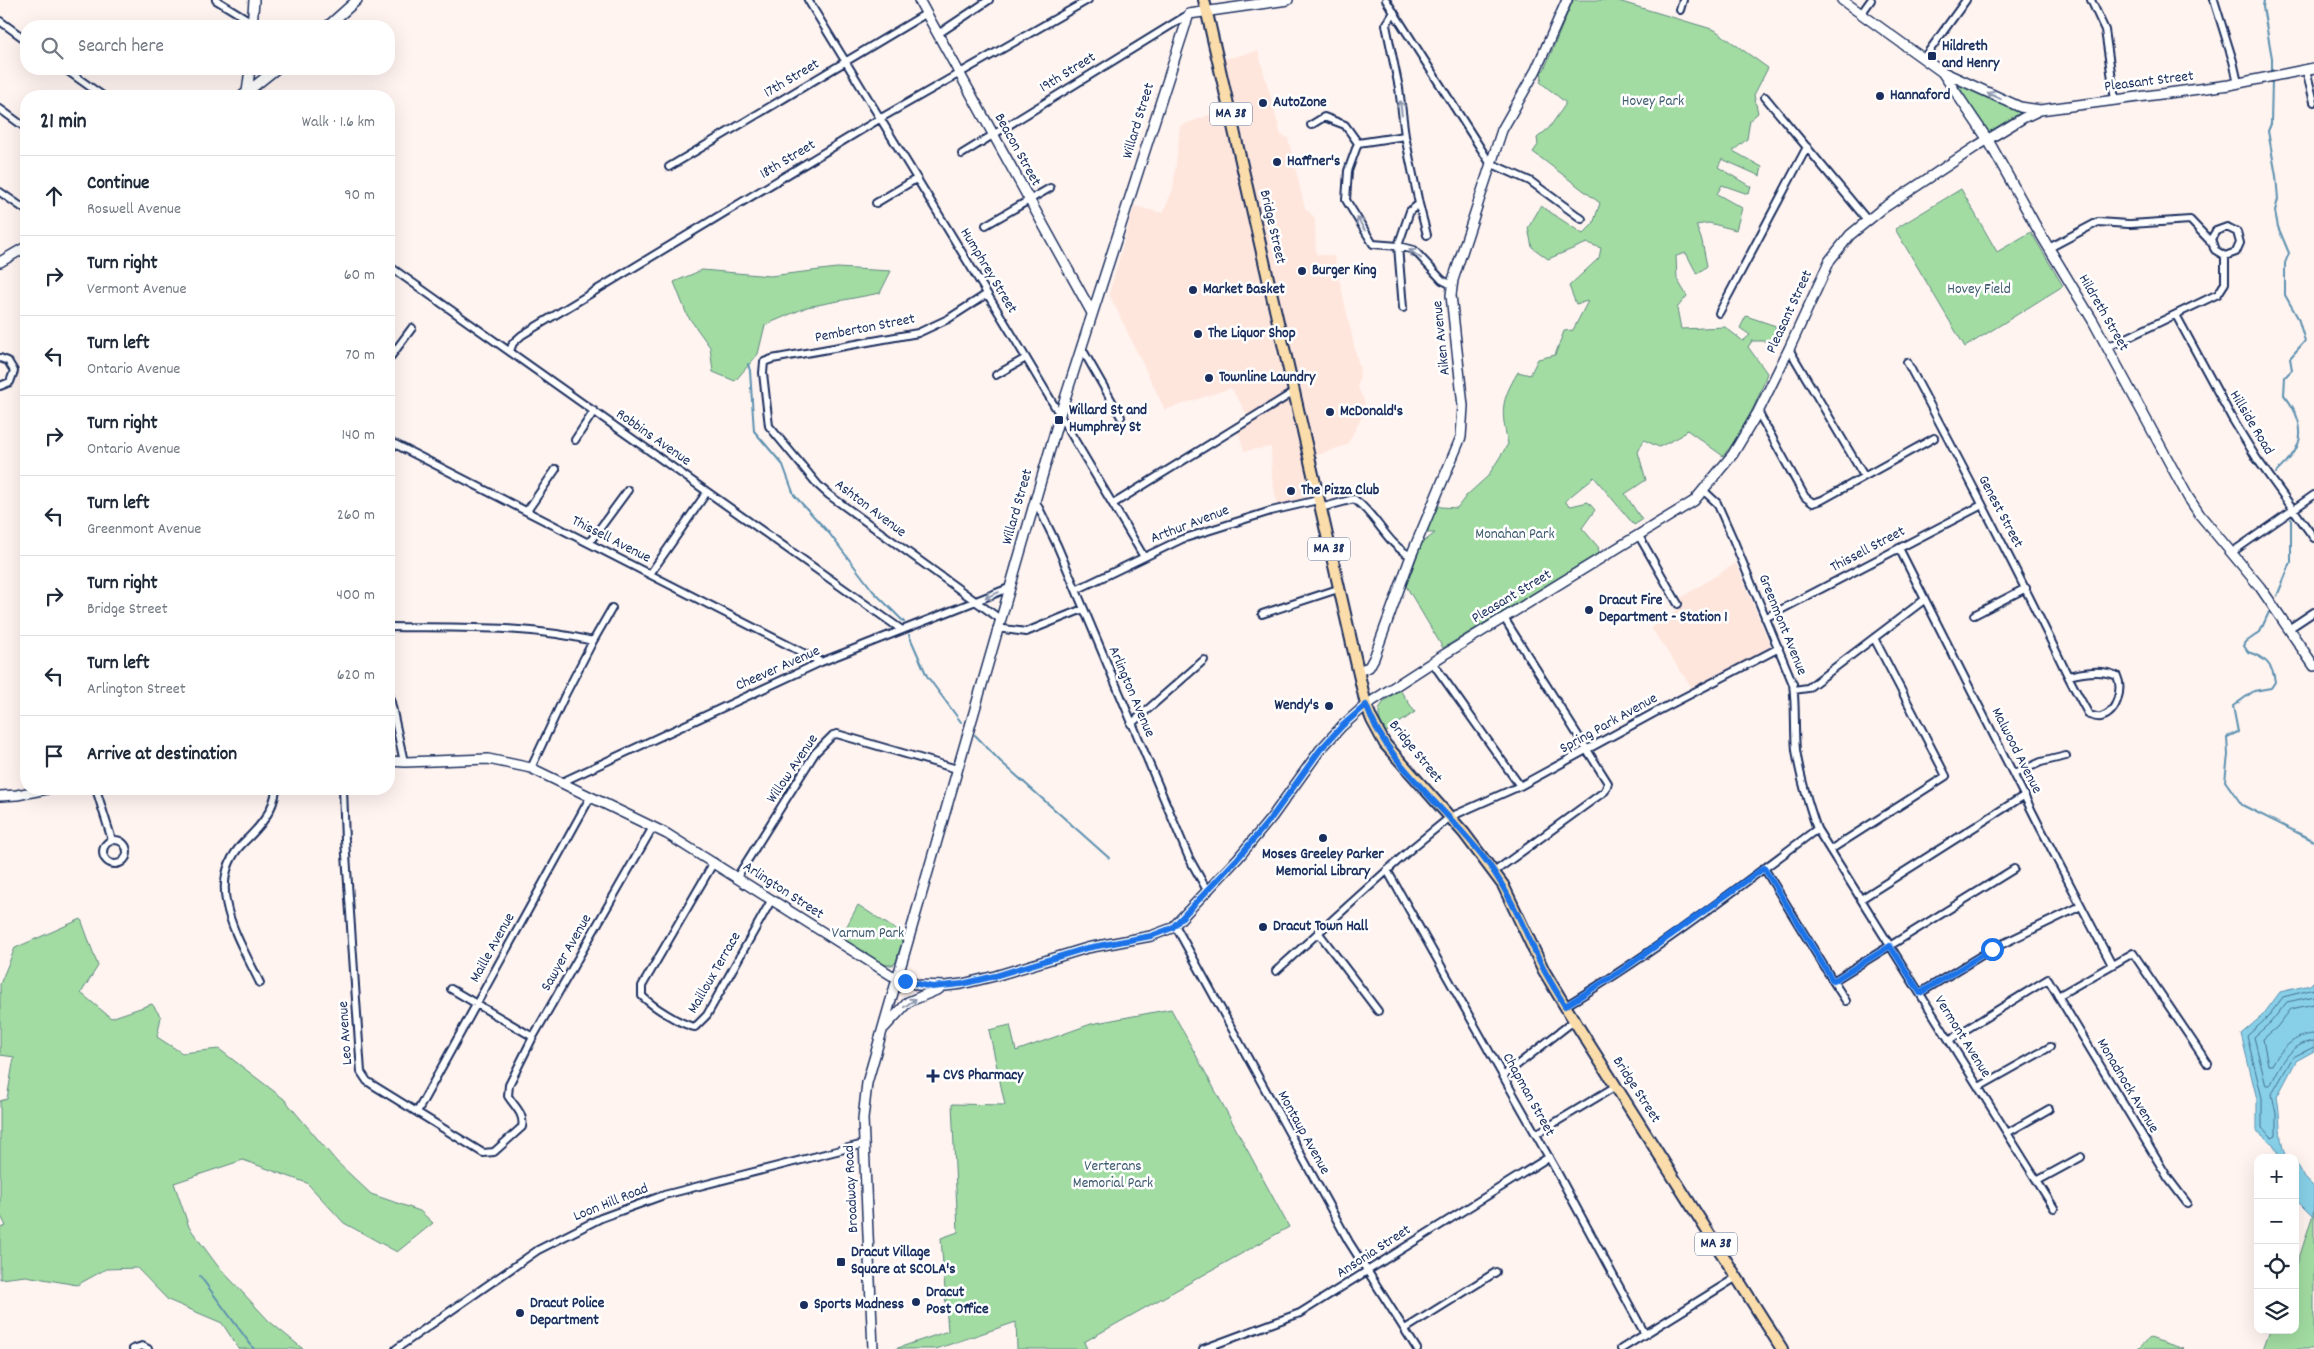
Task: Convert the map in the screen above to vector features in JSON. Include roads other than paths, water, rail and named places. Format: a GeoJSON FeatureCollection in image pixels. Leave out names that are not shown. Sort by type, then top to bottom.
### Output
{"type":"FeatureCollection","features":[{"type":"Feature","properties":{"kind":"main road"},"geometry":{"type":"LineString","coordinates":[[252,20],[254,0]]}},
{"type":"Feature","properties":{"kind":"main road"},"geometry":{"type":"LineString","coordinates":[[335,20],[357,0]]}},
{"type":"Feature","properties":{"kind":"main road","name":"Beacon Street"},"geometry":{"type":"LineString","coordinates":[[919,0],[1092,313]]}},
{"type":"Feature","properties":{"kind":"main road","name":"Bridge Street"},"geometry":{"type":"LineString","coordinates":[[1204,0],[1338,589],[1366,705],[1372,720],[1386,744],[1450,817],[1494,872],[1511,899],[1544,971],[1565,1006],[1782,1349]]}},
{"type":"Feature","properties":{"kind":"main road"},"geometry":{"type":"LineString","coordinates":[[1189,14],[1288,0]]}},
{"type":"Feature","properties":{"kind":"main road","name":"Aiken Avenue"},"geometry":{"type":"LineString","coordinates":[[1358,671],[1369,667],[1374,658],[1411,556],[1461,437],[1463,406],[1450,295],[1459,256],[1502,130],[1536,70],[1567,0]]}},
{"type":"Feature","properties":{"kind":"main road","name":"Hildreth Street"},"geometry":{"type":"LineString","coordinates":[[1842,0],[1942,72],[1988,140],[2108,347],[2185,492],[2200,515],[2260,587],[2290,628],[2314,666]]}},
{"type":"Feature","properties":{"kind":"main road","name":"Willard Street"},"geometry":{"type":"LineString","coordinates":[[882,1030],[1060,416],[1189,14]]}},
{"type":"Feature","properties":{"kind":"main road","name":"Pleasant Street"},"geometry":{"type":"LineString","coordinates":[[1366,705],[1432,662],[1694,501],[1733,454],[1758,412],[1830,260],[1850,235],[1868,220],[1988,140],[2023,118],[2040,110],[2238,83],[2310,69]]}},
{"type":"Feature","properties":{"kind":"main road"},"geometry":{"type":"LineString","coordinates":[[1942,72],[2020,107],[2040,110]]}},
{"type":"Feature","properties":{"kind":"main road"},"geometry":{"type":"LineString","coordinates":[[246,90],[249,75]]}},
{"type":"Feature","properties":{"kind":"main road"},"geometry":{"type":"LineString","coordinates":[[250,90],[269,75]]}},
{"type":"Feature","properties":{"kind":"main road"},"geometry":{"type":"LineString","coordinates":[[0,262],[20,250]]}},
{"type":"Feature","properties":{"kind":"main road","name":"Arlington Street"},"geometry":{"type":"LineString","coordinates":[[395,761],[488,759],[531,768],[653,827],[714,862],[821,932],[898,977],[918,985],[945,986],[995,976],[1087,948],[1151,936],[1175,925],[1208,892],[1272,817],[1320,750],[1342,726],[1366,705]]}},
{"type":"Feature","properties":{"kind":"main road"},"geometry":{"type":"LineString","coordinates":[[0,796],[20,794]]}},
{"type":"Feature","properties":{"kind":"main road"},"geometry":{"type":"LineString","coordinates":[[882,1030],[908,1002],[945,986]]}},
{"type":"Feature","properties":{"kind":"main road","name":"Broadway Road"},"geometry":{"type":"LineString","coordinates":[[872,1349],[863,1120],[867,1083],[882,1030]]}},
{"type":"Feature","properties":{"kind":"street"},"geometry":{"type":"LineString","coordinates":[[216,0],[246,20]]}},
{"type":"Feature","properties":{"kind":"street","name":"Humphrey Street"},"geometry":{"type":"LineString","coordinates":[[808,0],[1026,358],[1144,557]]}},
{"type":"Feature","properties":{"kind":"street"},"geometry":{"type":"LineString","coordinates":[[938,34],[989,0]]}},
{"type":"Feature","properties":{"kind":"street","name":"18th Street"},"geometry":{"type":"LineString","coordinates":[[510,351],[513,343],[522,335],[881,118],[1088,0]]}},
{"type":"Feature","properties":{"kind":"street"},"geometry":{"type":"LineString","coordinates":[[1386,0],[1490,163],[1530,181],[1582,219]]}},
{"type":"Feature","properties":{"kind":"street"},"geometry":{"type":"LineString","coordinates":[[1680,10],[1683,0]]}},
{"type":"Feature","properties":{"kind":"street"},"geometry":{"type":"LineString","coordinates":[[1861,14],[1871,0]]}},
{"type":"Feature","properties":{"kind":"street"},"geometry":{"type":"LineString","coordinates":[[1924,58],[1966,0]]}},
{"type":"Feature","properties":{"kind":"street"},"geometry":{"type":"LineString","coordinates":[[2091,0],[2104,26],[2115,100]]}},
{"type":"Feature","properties":{"kind":"street"},"geometry":{"type":"LineString","coordinates":[[2214,0],[2234,61],[2238,83]]}},
{"type":"Feature","properties":{"kind":"street"},"geometry":{"type":"LineString","coordinates":[[1394,12],[1386,25],[1399,88],[1405,136],[1419,204],[1428,235]]}},
{"type":"Feature","properties":{"kind":"street","name":"17th Street"},"geometry":{"type":"LineString","coordinates":[[669,167],[927,13]]}},
{"type":"Feature","properties":{"kind":"street","name":"19th Street"},"geometry":{"type":"LineString","coordinates":[[962,154],[1189,14]]}},
{"type":"Feature","properties":{"kind":"street"},"geometry":{"type":"LineString","coordinates":[[0,21],[20,36]]}},
{"type":"Feature","properties":{"kind":"street"},"geometry":{"type":"LineString","coordinates":[[2310,69],[2314,102]]}},
{"type":"Feature","properties":{"kind":"street"},"geometry":{"type":"LineString","coordinates":[[73,75],[95,90]]}},
{"type":"Feature","properties":{"kind":"street"},"geometry":{"type":"LineString","coordinates":[[1765,97],[1868,220]]}},
{"type":"Feature","properties":{"kind":"street"},"geometry":{"type":"LineString","coordinates":[[0,109],[20,124]]}},
{"type":"Feature","properties":{"kind":"street"},"geometry":{"type":"LineString","coordinates":[[1311,125],[1324,116],[1345,125],[1358,144]]}},
{"type":"Feature","properties":{"kind":"street"},"geometry":{"type":"LineString","coordinates":[[1358,144],[1405,136]]}},
{"type":"Feature","properties":{"kind":"street"},"geometry":{"type":"LineString","coordinates":[[1358,144],[1348,171],[1346,200],[1372,244],[1398,246],[1414,250],[1442,280],[1452,285]]}},
{"type":"Feature","properties":{"kind":"street"},"geometry":{"type":"LineString","coordinates":[[1719,313],[1807,147]]}},
{"type":"Feature","properties":{"kind":"street"},"geometry":{"type":"LineString","coordinates":[[876,203],[916,179]]}},
{"type":"Feature","properties":{"kind":"street"},"geometry":{"type":"LineString","coordinates":[[986,225],[1050,188]]}},
{"type":"Feature","properties":{"kind":"street"},"geometry":{"type":"LineString","coordinates":[[0,192],[20,206]]}},
{"type":"Feature","properties":{"kind":"street"},"geometry":{"type":"LineString","coordinates":[[1403,308],[1398,246],[1410,210],[1419,204]]}},
{"type":"Feature","properties":{"kind":"street"},"geometry":{"type":"LineString","coordinates":[[2049,248],[2098,222],[2129,224],[2190,220],[2211,242],[2215,250],[2225,256],[2232,254],[2239,248],[2241,241],[2237,232],[2229,227],[2220,228],[2213,235],[2211,242]]}},
{"type":"Feature","properties":{"kind":"street"},"geometry":{"type":"LineString","coordinates":[[2108,347],[2218,294],[2225,283],[2225,256]]}},
{"type":"Feature","properties":{"kind":"street","name":"Robbins Avenue"},"geometry":{"type":"LineString","coordinates":[[395,270],[902,630]]}},
{"type":"Feature","properties":{"kind":"street","name":"Pemberton Street"},"geometry":{"type":"LineString","coordinates":[[767,360],[918,333],[948,319],[987,294]]}},
{"type":"Feature","properties":{"kind":"street","name":"Hillside Road"},"geometry":{"type":"LineString","coordinates":[[2176,314],[2257,459],[2314,538]]}},
{"type":"Feature","properties":{"kind":"street"},"geometry":{"type":"LineString","coordinates":[[395,351],[412,328]]}},
{"type":"Feature","properties":{"kind":"street"},"geometry":{"type":"LineString","coordinates":[[1082,346],[1121,417]]}},
{"type":"Feature","properties":{"kind":"street"},"geometry":{"type":"LineString","coordinates":[[1789,349],[1864,476]]}},
{"type":"Feature","properties":{"kind":"street"},"geometry":{"type":"LineString","coordinates":[[0,358],[8,361],[14,371],[10,382],[0,386]]}},
{"type":"Feature","properties":{"kind":"street"},"geometry":{"type":"LineString","coordinates":[[996,375],[1026,358]]}},
{"type":"Feature","properties":{"kind":"street","name":"Ashton Avenue"},"geometry":{"type":"LineString","coordinates":[[767,360],[764,362],[763,373],[769,426],[818,485],[828,495],[975,602],[999,623]]}},
{"type":"Feature","properties":{"kind":"street","name":"Genest Street"},"geometry":{"type":"LineString","coordinates":[[1906,362],[2026,588],[2068,676],[2089,715],[2100,717],[2110,712],[2115,705],[2120,683],[2117,676],[2109,672],[2081,673],[2068,676]]}},
{"type":"Feature","properties":{"kind":"street"},"geometry":{"type":"LineString","coordinates":[[1113,504],[1294,392]]}},
{"type":"Feature","properties":{"kind":"street"},"geometry":{"type":"LineString","coordinates":[[575,440],[594,411]]}},
{"type":"Feature","properties":{"kind":"street"},"geometry":{"type":"LineString","coordinates":[[1758,412],[1805,497],[1812,503],[1822,500],[1934,438]]}},
{"type":"Feature","properties":{"kind":"street","name":"Thissell Avenue"},"geometry":{"type":"LineString","coordinates":[[395,444],[821,662]]}},
{"type":"Feature","properties":{"kind":"street"},"geometry":{"type":"LineString","coordinates":[[527,512],[556,469]]}},
{"type":"Feature","properties":{"kind":"street"},"geometry":{"type":"LineString","coordinates":[[589,543],[628,490]]}},
{"type":"Feature","properties":{"kind":"street","name":"Greenmont Avenue"},"geometry":{"type":"LineString","coordinates":[[1704,490],[1717,503],[1779,648],[1794,690],[1796,749],[1806,796],[1817,829]]}},
{"type":"Feature","properties":{"kind":"street"},"geometry":{"type":"LineString","coordinates":[[650,574],[707,492]]}},
{"type":"Feature","properties":{"kind":"street"},"geometry":{"type":"LineString","coordinates":[[2231,553],[2314,494]]}},
{"type":"Feature","properties":{"kind":"street","name":"Arthur Avenue"},"geometry":{"type":"LineString","coordinates":[[1076,590],[1182,539],[1231,522],[1319,504],[1354,499],[1362,504],[1398,550],[1411,556]]}},
{"type":"Feature","properties":{"kind":"street","name":"Arlington Avenue"},"geometry":{"type":"LineString","coordinates":[[1035,500],[1045,518],[1076,590],[1188,858],[1208,892]]}},
{"type":"Feature","properties":{"kind":"street","name":"Thissell Street"},"geometry":{"type":"LineString","coordinates":[[1766,618],[1982,504]]}},
{"type":"Feature","properties":{"kind":"street"},"geometry":{"type":"LineString","coordinates":[[1639,536],[1678,604]]}},
{"type":"Feature","properties":{"kind":"street","name":"Malwood Avenue"},"geometry":{"type":"LineString","coordinates":[[1899,548],[2112,965]]}},
{"type":"Feature","properties":{"kind":"street","name":"Cheever Avenue"},"geometry":{"type":"LineString","coordinates":[[562,782],[821,662],[1009,588]]}},
{"type":"Feature","properties":{"kind":"street"},"geometry":{"type":"LineString","coordinates":[[1974,615],[2026,588]]}},
{"type":"Feature","properties":{"kind":"street"},"geometry":{"type":"LineString","coordinates":[[1262,614],[1338,589]]}},
{"type":"Feature","properties":{"kind":"street"},"geometry":{"type":"LineString","coordinates":[[1794,690],[1808,688],[1924,600]]}},
{"type":"Feature","properties":{"kind":"street"},"geometry":{"type":"LineString","coordinates":[[531,768],[566,692],[612,608]]}},
{"type":"Feature","properties":{"kind":"street"},"geometry":{"type":"LineString","coordinates":[[999,623],[1026,632],[1083,609]]}},
{"type":"Feature","properties":{"kind":"street"},"geometry":{"type":"LineString","coordinates":[[2290,628],[2314,612]]}},
{"type":"Feature","properties":{"kind":"street"},"geometry":{"type":"LineString","coordinates":[[1494,872],[1606,791],[1608,783],[1504,618]]}},
{"type":"Feature","properties":{"kind":"street"},"geometry":{"type":"LineString","coordinates":[[395,627],[488,628],[576,637],[594,641]]}},
{"type":"Feature","properties":{"kind":"street"},"geometry":{"type":"LineString","coordinates":[[1830,850],[1946,776],[1874,638]]}},
{"type":"Feature","properties":{"kind":"street","name":"Spring Park Avenue"},"geometry":{"type":"LineString","coordinates":[[1276,971],[1387,870],[1450,817],[1520,786],[1779,648]]}},
{"type":"Feature","properties":{"kind":"street"},"geometry":{"type":"LineString","coordinates":[[1131,724],[1204,660]]}},
{"type":"Feature","properties":{"kind":"street"},"geometry":{"type":"LineString","coordinates":[[1432,662],[1520,786]]}},
{"type":"Feature","properties":{"kind":"street"},"geometry":{"type":"LineString","coordinates":[[395,721],[404,762]]}},
{"type":"Feature","properties":{"kind":"street","name":"Willow Avenue"},"geometry":{"type":"LineString","coordinates":[[737,877],[815,753],[833,735],[837,734],[957,768]]}},
{"type":"Feature","properties":{"kind":"street"},"geometry":{"type":"LineString","coordinates":[[2014,774],[2041,762],[2066,756]]}},
{"type":"Feature","properties":{"kind":"street"},"geometry":{"type":"LineString","coordinates":[[98,795],[112,840]]}},
{"type":"Feature","properties":{"kind":"street"},"geometry":{"type":"LineString","coordinates":[[260,983],[231,920],[224,887],[230,862],[270,811],[275,795]]}},
{"type":"Feature","properties":{"kind":"street","name":"Leo Avenue"},"geometry":{"type":"LineString","coordinates":[[343,795],[362,1072],[367,1081],[373,1085],[476,1150],[488,1154],[503,1145],[522,1127],[520,1112],[507,1093]]}},
{"type":"Feature","properties":{"kind":"street","name":"Maille Avenue"},"geometry":{"type":"LineString","coordinates":[[418,1112],[591,796]]}},
{"type":"Feature","properties":{"kind":"street"},"geometry":{"type":"LineString","coordinates":[[1861,899],[2025,796]]}},
{"type":"Feature","properties":{"kind":"street","name":"Sawyer Avenue"},"geometry":{"type":"LineString","coordinates":[[507,1093],[509,1085],[533,1037],[653,827]]}},
{"type":"Feature","properties":{"kind":"street"},"geometry":{"type":"LineString","coordinates":[[1565,1006],[1613,976],[1817,829]]}},
{"type":"Feature","properties":{"kind":"street","name":"Vermont Avenue"},"geometry":{"type":"LineString","coordinates":[[1817,829],[2054,1208]]}},
{"type":"Feature","properties":{"kind":"street","name":"Mailloux Terrace"},"geometry":{"type":"LineString","coordinates":[[714,862],[642,986],[642,996],[648,1002],[686,1025],[698,1026],[707,1016],[772,899]]}},
{"type":"Feature","properties":{"kind":"street"},"geometry":{"type":"LineString","coordinates":[[1764,868],[1846,1001]]}},
{"type":"Feature","properties":{"kind":"street"},"geometry":{"type":"LineString","coordinates":[[1833,981],[2014,869]]}},
{"type":"Feature","properties":{"kind":"street","name":"Chapman Street"},"geometry":{"type":"LineString","coordinates":[[1387,870],[1549,1157],[1645,1334]]}},
{"type":"Feature","properties":{"kind":"street"},"geometry":{"type":"LineString","coordinates":[[1920,993],[1992,949],[2081,906]]}},
{"type":"Feature","properties":{"kind":"street","name":"Montaup Avenue"},"geometry":{"type":"LineString","coordinates":[[1175,925],[1305,1164],[1367,1271],[1417,1349]]}},
{"type":"Feature","properties":{"kind":"street"},"geometry":{"type":"LineString","coordinates":[[1318,932],[1378,1010]]}},
{"type":"Feature","properties":{"kind":"street"},"geometry":{"type":"LineString","coordinates":[[2058,996],[2133,953],[2208,1064]]}},
{"type":"Feature","properties":{"kind":"street","name":"Monadnock Avenue"},"geometry":{"type":"LineString","coordinates":[[1949,1040],[2048,979],[2168,1178],[2187,1204]]}},
{"type":"Feature","properties":{"kind":"street"},"geometry":{"type":"LineString","coordinates":[[451,989],[533,1037]]}},
{"type":"Feature","properties":{"kind":"street"},"geometry":{"type":"LineString","coordinates":[[1503,1076],[1575,1020]]}},
{"type":"Feature","properties":{"kind":"street"},"geometry":{"type":"LineString","coordinates":[[1979,1087],[2050,1047]]}},
{"type":"Feature","properties":{"kind":"street"},"geometry":{"type":"LineString","coordinates":[[1536,1134],[1616,1086]]}},
{"type":"Feature","properties":{"kind":"street"},"geometry":{"type":"LineString","coordinates":[[2007,1133],[2049,1109]]}},
{"type":"Feature","properties":{"kind":"street","name":"Loon Hill Road"},"geometry":{"type":"LineString","coordinates":[[396,1349],[538,1250],[601,1218],[664,1195],[864,1144]]}},
{"type":"Feature","properties":{"kind":"street","name":"Ansonia Street"},"geometry":{"type":"LineString","coordinates":[[1203,1349],[1300,1313],[1549,1157]]}},
{"type":"Feature","properties":{"kind":"street"},"geometry":{"type":"LineString","coordinates":[[2037,1181],[2081,1157]]}},
{"type":"Feature","properties":{"kind":"street"},"geometry":{"type":"LineString","coordinates":[[1405,1329],[1496,1272]]}},
{"type":"Feature","properties":{"kind":"street"},"geometry":{"type":"LineString","coordinates":[[1621,1349],[1737,1277]]}},
{"type":"Feature","properties":{"kind":"street"},"geometry":{"type":"LineString","coordinates":[[133,1349],[142,1346],[148,1349]]}},
{"type":"Feature","properties":{"kind":"water"},"geometry":{"type":"Polygon","coordinates":[[[2314,981],[2314,1051],[2296,1061],[2277,1097],[2280,1133],[2285,1154],[2278,1154],[2273,1144],[2257,1131],[2257,1099],[2241,1034],[2263,1015],[2280,992],[2310,985],[2314,981]]]}},
{"type":"Feature","properties":{"kind":"water"},"geometry":{"type":"Polygon","coordinates":[[[2299,1167],[2305,1178],[2314,1187],[2313,1217],[2299,1203],[2299,1167]]]}},
{"type":"Feature","properties":{"kind":"waterway"},"geometry":{"type":"LineString","coordinates":[[2264,0],[2263,7],[2272,58],[2272,73]]}},
{"type":"Feature","properties":{"kind":"waterway"},"geometry":{"type":"LineString","coordinates":[[2272,80],[2271,124],[2268,131],[2276,176],[2278,199],[2275,211],[2278,227],[2289,253],[2285,263],[2285,295],[2298,318],[2305,341],[2290,358],[2292,370],[2285,377],[2284,395],[2296,413],[2300,428],[2299,442],[2292,456],[2276,473]]}},
{"type":"Feature","properties":{"kind":"waterway"},"geometry":{"type":"LineString","coordinates":[[748,364],[754,431],[783,465],[794,495],[829,533],[873,591],[904,622]]}},
{"type":"Feature","properties":{"kind":"waterway"},"geometry":{"type":"LineString","coordinates":[[2277,596],[2291,562],[2291,519]]}},
{"type":"Feature","properties":{"kind":"waterway"},"geometry":{"type":"LineString","coordinates":[[2269,612],[2260,632],[2246,642],[2244,646],[2248,652],[2259,656],[2267,662],[2272,670],[2275,682],[2271,688],[2254,691],[2233,706],[2238,732],[2227,737],[2228,755],[2225,781],[2242,805],[2314,841]]}},
{"type":"Feature","properties":{"kind":"waterway"},"geometry":{"type":"LineString","coordinates":[[909,635],[927,676],[961,722]]}},
{"type":"Feature","properties":{"kind":"waterway"},"geometry":{"type":"LineString","coordinates":[[975,735],[1000,761],[1109,858]]}},
{"type":"Feature","properties":{"kind":"waterway"},"geometry":{"type":"LineString","coordinates":[[200,1276],[254,1349]]}},
{"type":"Feature","properties":{"kind":"place","name":"Hildreth and Henry"},"geometry":{"type":"Point","coordinates":[1932,56]}},
{"type":"Feature","properties":{"kind":"place","name":"Hannaford"},"geometry":{"type":"Point","coordinates":[1880,96]}},
{"type":"Feature","properties":{"kind":"place","name":"AutoZone"},"geometry":{"type":"Point","coordinates":[1263,103]}},
{"type":"Feature","properties":{"kind":"place","name":"Haffner's"},"geometry":{"type":"Point","coordinates":[1277,162]}},
{"type":"Feature","properties":{"kind":"place","name":"Burger King"},"geometry":{"type":"Point","coordinates":[1302,271]}},
{"type":"Feature","properties":{"kind":"place","name":"Market Basket"},"geometry":{"type":"Point","coordinates":[1193,290]}},
{"type":"Feature","properties":{"kind":"place","name":"The Liquor Shop"},"geometry":{"type":"Point","coordinates":[1198,334]}},
{"type":"Feature","properties":{"kind":"place","name":"Townline Laundry"},"geometry":{"type":"Point","coordinates":[1209,378]}},
{"type":"Feature","properties":{"kind":"place","name":"McDonald's"},"geometry":{"type":"Point","coordinates":[1330,412]}},
{"type":"Feature","properties":{"kind":"place","name":"Willard St and Humphrey St"},"geometry":{"type":"Point","coordinates":[1059,420]}},
{"type":"Feature","properties":{"kind":"place","name":"The Pizza Club"},"geometry":{"type":"Point","coordinates":[1291,491]}},
{"type":"Feature","properties":{"kind":"place","name":"Dracut Fire Department - Station 1"},"geometry":{"type":"Point","coordinates":[1589,610]}},
{"type":"Feature","properties":{"kind":"place","name":"Wendy's"},"geometry":{"type":"Point","coordinates":[1329,706]}},
{"type":"Feature","properties":{"kind":"place","name":"Moses Greeley Parker Memorial Library"},"geometry":{"type":"Point","coordinates":[1323,838]}},
{"type":"Feature","properties":{"kind":"place","name":"Dracut Town Hall"},"geometry":{"type":"Point","coordinates":[1263,927]}},
{"type":"Feature","properties":{"kind":"place","name":"CVS Pharmacy"},"geometry":{"type":"Point","coordinates":[933,1076]}},
{"type":"Feature","properties":{"kind":"place","name":"Dracut Village Square at SCOLA's"},"geometry":{"type":"Point","coordinates":[841,1262]}},
{"type":"Feature","properties":{"kind":"place","name":"Dracut Post Office"},"geometry":{"type":"Point","coordinates":[916,1302]}},
{"type":"Feature","properties":{"kind":"place","name":"Sports Madness"},"geometry":{"type":"Point","coordinates":[804,1305]}},
{"type":"Feature","properties":{"kind":"place","name":"Dracut Police Department"},"geometry":{"type":"Point","coordinates":[520,1313]}},
{"type":"Feature","properties":{"kind":"park label","name":"Hovey Park"},"geometry":{"type":"Point","coordinates":[1653,102]}},
{"type":"Feature","properties":{"kind":"park label","name":"Hovey Field"},"geometry":{"type":"Point","coordinates":[1979,290]}},
{"type":"Feature","properties":{"kind":"park label","name":"Monahan Park"},"geometry":{"type":"Point","coordinates":[1515,535]}},
{"type":"Feature","properties":{"kind":"park label","name":"Varnum Park"},"geometry":{"type":"Point","coordinates":[868,934]}},
{"type":"Feature","properties":{"kind":"park label","name":"Verterans Memorial Park"},"geometry":{"type":"Point","coordinates":[1113,1176]}}]}
